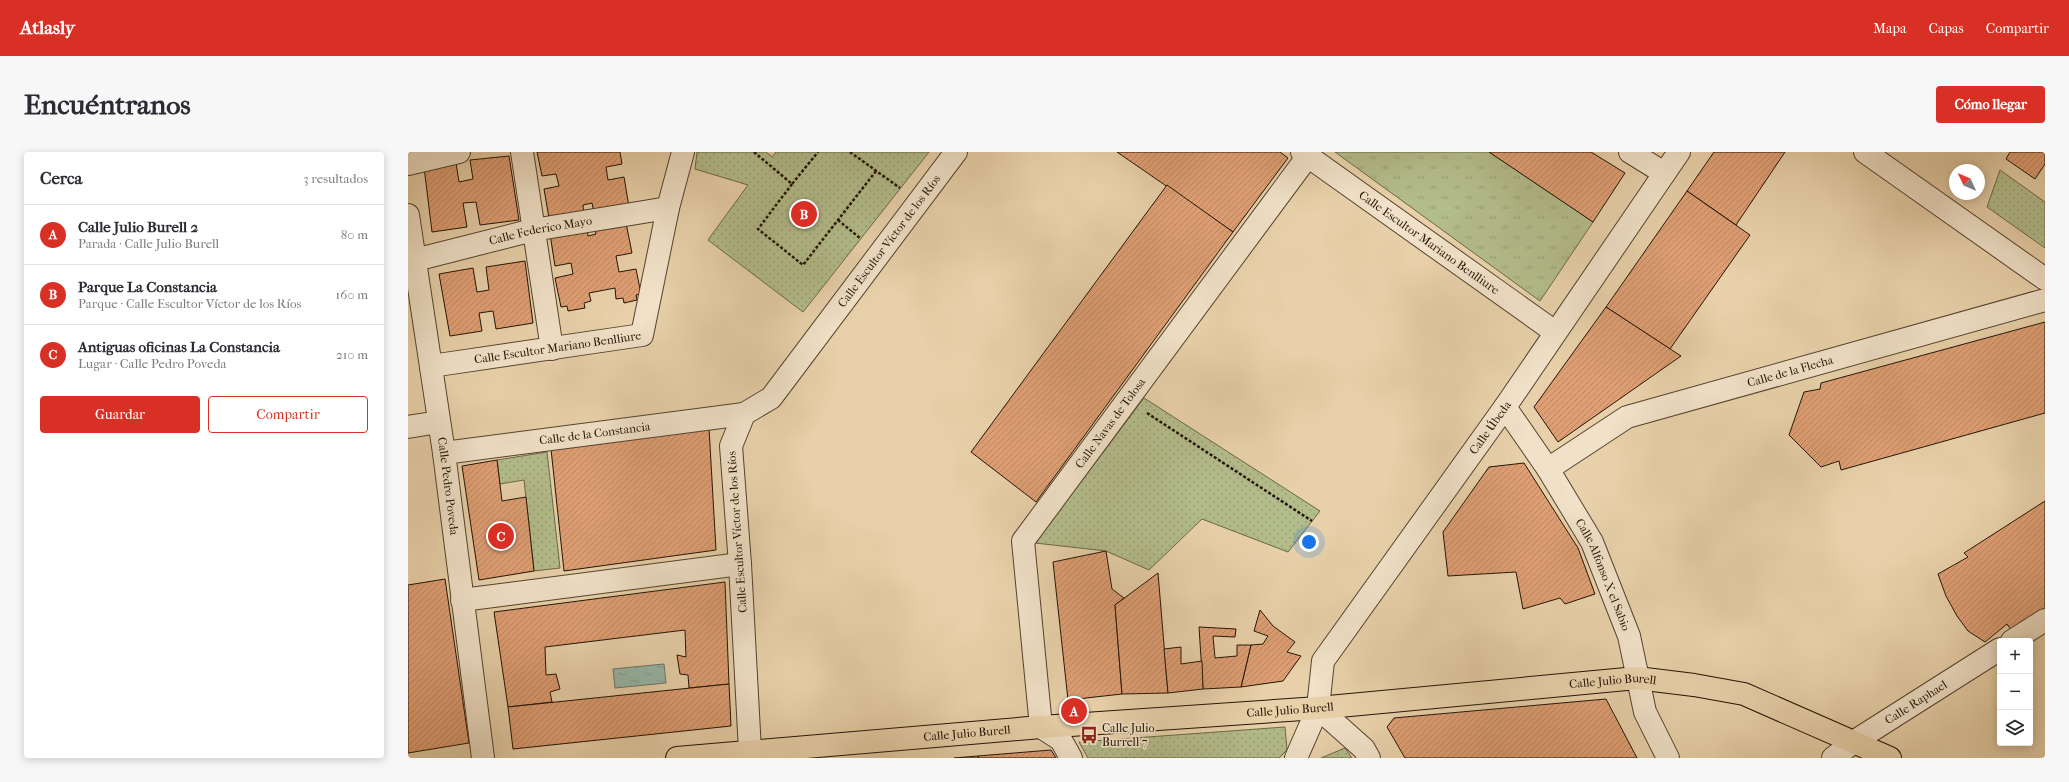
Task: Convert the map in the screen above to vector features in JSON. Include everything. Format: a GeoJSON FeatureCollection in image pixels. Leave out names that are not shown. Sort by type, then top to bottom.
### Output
{"type":"FeatureCollection","features":[{"type":"Feature","properties":{"kind":"main road","name":"Calle Julio Burell"},"geometry":{"type":"LineString","coordinates":[[677,758],[1041,727],[1318,708],[1637,678],[1694,685],[1744,694],[1855,741],[1890,758]]}},
{"type":"Feature","properties":{"kind":"street"},"geometry":{"type":"LineString","coordinates":[[408,164],[459,152]]}},
{"type":"Feature","properties":{"kind":"street"},"geometry":{"type":"LineString","coordinates":[[522,152],[552,348]]}},
{"type":"Feature","properties":{"kind":"street","name":"Calle Escultor Mariano Benlliure"},"geometry":{"type":"LineString","coordinates":[[431,366],[642,335],[668,208],[683,152]]}},
{"type":"Feature","properties":{"kind":"street","name":"Calle Escultor Víctor de los Ríos"},"geometry":{"type":"LineString","coordinates":[[750,751],[740,564],[730,446],[744,414],[771,398],[956,152]]}},
{"type":"Feature","properties":{"kind":"street"},"geometry":{"type":"LineString","coordinates":[[1630,152],[1664,173]]}},
{"type":"Feature","properties":{"kind":"street","name":"Calle Úbeda"},"geometry":{"type":"LineString","coordinates":[[1296,758],[1318,708],[1323,661],[1504,407],[1679,152]]}},
{"type":"Feature","properties":{"kind":"street"},"geometry":{"type":"LineString","coordinates":[[1865,152],[2045,278]]}},
{"type":"Feature","properties":{"kind":"street","name":"Calle Escultor Mariano Benlliure"},"geometry":{"type":"LineString","coordinates":[[1305,154],[1555,332]]}},
{"type":"Feature","properties":{"kind":"street","name":"Calle Navas de Tolosa"},"geometry":{"type":"LineString","coordinates":[[1041,727],[1023,541],[1305,154]]}},
{"type":"Feature","properties":{"kind":"street","name":"Calle Federico Mayo"},"geometry":{"type":"LineString","coordinates":[[415,260],[533,230],[668,208]]}},
{"type":"Feature","properties":{"kind":"street","name":"Calle Pedro Poveda"},"geometry":{"type":"LineString","coordinates":[[408,215],[444,453],[483,758]]}},
{"type":"Feature","properties":{"kind":"street","name":"Calle de la Flecha"},"geometry":{"type":"LineString","coordinates":[[1548,469],[1627,417],[2045,300]]}},
{"type":"Feature","properties":{"kind":"street","name":"Calle Alfonso X el Sabio"},"geometry":{"type":"LineString","coordinates":[[1504,407],[1548,469],[1592,542],[1629,636],[1645,712],[1668,758]]}},
{"type":"Feature","properties":{"kind":"street","name":"Calle de la Constancia"},"geometry":{"type":"LineString","coordinates":[[444,453],[744,414]]}},
{"type":"Feature","properties":{"kind":"street"},"geometry":{"type":"LineString","coordinates":[[408,427],[439,422]]}},
{"type":"Feature","properties":{"kind":"street"},"geometry":{"type":"LineString","coordinates":[[462,600],[740,564]]}},
{"type":"Feature","properties":{"kind":"street"},"geometry":{"type":"LineString","coordinates":[[2017,638],[2045,620]]}},
{"type":"Feature","properties":{"kind":"street","name":"Calle Raphael"},"geometry":{"type":"LineString","coordinates":[[1833,758],[1855,741],[1997,651]]}},
{"type":"Feature","properties":{"kind":"street"},"geometry":{"type":"LineString","coordinates":[[1318,708],[1364,749],[1369,758]]}},
{"type":"Feature","properties":{"kind":"street"},"geometry":{"type":"LineString","coordinates":[[1041,727],[1061,740],[1071,758]]}},
{"type":"Feature","properties":{"kind":"path"},"geometry":{"type":"LineString","coordinates":[[754,152],[792,184]]}},
{"type":"Feature","properties":{"kind":"path"},"geometry":{"type":"LineString","coordinates":[[818,152],[758,229],[803,265],[876,171]]}},
{"type":"Feature","properties":{"kind":"path"},"geometry":{"type":"LineString","coordinates":[[850,152],[900,188]]}},
{"type":"Feature","properties":{"kind":"path"},"geometry":{"type":"LineString","coordinates":[[838,220],[861,239]]}},
{"type":"Feature","properties":{"kind":"path"},"geometry":{"type":"LineString","coordinates":[[1144,412],[1312,521]]}},
{"type":"Feature","properties":{"kind":"green space"},"geometry":{"type":"Polygon","coordinates":[[[697,152],[766,152],[772,157],[776,152],[929,152],[803,312],[708,240],[748,185],[695,169],[697,152]]]}},
{"type":"Feature","properties":{"kind":"green space"},"geometry":{"type":"Polygon","coordinates":[[[1335,152],[1489,152],[1593,222],[1540,301],[1335,152]]]}},
{"type":"Feature","properties":{"kind":"green space"},"geometry":{"type":"Polygon","coordinates":[[[2000,170],[2045,202],[2045,248],[1987,207],[2000,170]]]}},
{"type":"Feature","properties":{"kind":"green space"},"geometry":{"type":"Polygon","coordinates":[[[1144,398],[1320,511],[1288,552],[1202,519],[1149,570],[1106,551],[1035,543],[1144,398]]]}},
{"type":"Feature","properties":{"kind":"green space"},"geometry":{"type":"Polygon","coordinates":[[[547,452],[560,568],[534,571],[524,480],[500,484],[497,460],[547,452]]]}},
{"type":"Feature","properties":{"kind":"green space"},"geometry":{"type":"Polygon","coordinates":[[[1285,727],[1287,750],[1279,758],[1088,758],[1079,742],[1285,727]]]}},
{"type":"Feature","properties":{"kind":"green space"},"geometry":{"type":"Polygon","coordinates":[[[1345,748],[1352,758],[1321,758],[1345,748]]]}},
{"type":"Feature","properties":{"kind":"water"},"geometry":{"type":"Polygon","coordinates":[[[664,664],[666,683],[615,688],[613,669],[664,664]]]}},
{"type":"Feature","properties":{"kind":"building"},"geometry":{"type":"Polygon","coordinates":[[[537,152],[620,152],[622,164],[606,167],[608,180],[624,177],[629,207],[595,218],[592,203],[583,205],[584,217],[549,218],[544,189],[559,186],[556,174],[542,176],[537,152]]]}},
{"type":"Feature","properties":{"kind":"building"},"geometry":{"type":"Polygon","coordinates":[[[1117,152],[1280,152],[1288,158],[1233,232],[1117,152]]]}},
{"type":"Feature","properties":{"kind":"building"},"geometry":{"type":"Polygon","coordinates":[[[1489,152],[1591,152],[1625,173],[1593,222],[1489,152]]]}},
{"type":"Feature","properties":{"kind":"building"},"geometry":{"type":"Polygon","coordinates":[[[1714,152],[1785,152],[1736,225],[1687,191],[1714,152]]]}},
{"type":"Feature","properties":{"kind":"building"},"geometry":{"type":"Polygon","coordinates":[[[2010,152],[2045,152],[2045,164],[2035,179],[2006,159],[2010,152]]]}},
{"type":"Feature","properties":{"kind":"building"},"geometry":{"type":"Polygon","coordinates":[[[509,156],[519,220],[480,225],[476,202],[463,203],[467,227],[432,232],[424,167],[456,163],[459,182],[473,179],[470,160],[509,156]]]}},
{"type":"Feature","properties":{"kind":"building"},"geometry":{"type":"Polygon","coordinates":[[[1167,185],[1233,232],[1036,502],[971,452],[1167,185]]]}},
{"type":"Feature","properties":{"kind":"building"},"geometry":{"type":"Polygon","coordinates":[[[1687,191],[1750,235],[1670,349],[1606,307],[1687,191]]]}},
{"type":"Feature","properties":{"kind":"building"},"geometry":{"type":"Polygon","coordinates":[[[625,218],[632,253],[616,256],[619,272],[636,269],[641,294],[636,295],[637,300],[624,303],[623,298],[616,299],[615,288],[589,293],[591,301],[584,303],[585,308],[568,311],[567,306],[561,307],[555,278],[573,274],[571,263],[555,266],[550,234],[586,223],[588,236],[596,234],[594,224],[625,218]]]}},
{"type":"Feature","properties":{"kind":"building"},"geometry":{"type":"Polygon","coordinates":[[[525,261],[533,323],[496,329],[493,311],[479,313],[482,331],[450,336],[439,274],[473,268],[477,292],[489,290],[486,267],[525,261]]]}},
{"type":"Feature","properties":{"kind":"building"},"geometry":{"type":"Polygon","coordinates":[[[1606,307],[1681,356],[1558,442],[1534,407],[1606,307]]]}},
{"type":"Feature","properties":{"kind":"building"},"geometry":{"type":"Polygon","coordinates":[[[2045,322],[2045,413],[1841,470],[1839,461],[1821,467],[1789,435],[1804,392],[1820,389],[1821,383],[2045,322]]]}},
{"type":"Feature","properties":{"kind":"building"},"geometry":{"type":"Polygon","coordinates":[[[709,428],[716,550],[564,571],[551,449],[709,428]]]}},
{"type":"Feature","properties":{"kind":"building"},"geometry":{"type":"Polygon","coordinates":[[[497,460],[502,501],[526,497],[534,571],[479,580],[462,466],[497,460]]]}},
{"type":"Feature","properties":{"kind":"building"},"geometry":{"type":"Polygon","coordinates":[[[1524,463],[1578,548],[1595,594],[1565,604],[1560,598],[1523,609],[1516,572],[1448,576],[1443,532],[1489,467],[1524,463]]]}},
{"type":"Feature","properties":{"kind":"building"},"geometry":{"type":"Polygon","coordinates":[[[2045,501],[2045,608],[2011,630],[2007,624],[1985,642],[1968,631],[1957,616],[1946,596],[1938,574],[1968,557],[1964,553],[2045,501]]]}},
{"type":"Feature","properties":{"kind":"building"},"geometry":{"type":"Polygon","coordinates":[[[1106,551],[1112,589],[1124,598],[1115,605],[1122,694],[1068,700],[1053,562],[1106,551]]]}},
{"type":"Feature","properties":{"kind":"building"},"geometry":{"type":"Polygon","coordinates":[[[1158,573],[1168,693],[1122,694],[1115,605],[1158,573]]]}},
{"type":"Feature","properties":{"kind":"building"},"geometry":{"type":"Polygon","coordinates":[[[445,579],[469,743],[408,753],[408,585],[445,579]]]}},
{"type":"Feature","properties":{"kind":"building"},"geometry":{"type":"Polygon","coordinates":[[[725,582],[729,684],[689,688],[688,675],[680,674],[677,655],[686,657],[685,630],[545,647],[546,675],[556,674],[560,689],[550,692],[552,702],[508,707],[494,612],[725,582]]]}},
{"type":"Feature","properties":{"kind":"building"},"geometry":{"type":"Polygon","coordinates":[[[1260,610],[1273,626],[1295,642],[1287,652],[1301,656],[1283,681],[1241,687],[1251,645],[1263,644],[1268,636],[1254,631],[1260,610]]]}},
{"type":"Feature","properties":{"kind":"building"},"geometry":{"type":"Polygon","coordinates":[[[1199,627],[1236,629],[1235,637],[1213,636],[1215,658],[1237,656],[1237,645],[1251,645],[1241,687],[1203,689],[1199,627]]]}},
{"type":"Feature","properties":{"kind":"building"},"geometry":{"type":"Polygon","coordinates":[[[1181,647],[1181,664],[1202,661],[1203,689],[1168,693],[1164,649],[1181,647]]]}},
{"type":"Feature","properties":{"kind":"building"},"geometry":{"type":"Polygon","coordinates":[[[729,684],[731,726],[513,749],[508,707],[729,684]]]}},
{"type":"Feature","properties":{"kind":"building"},"geometry":{"type":"Polygon","coordinates":[[[1606,699],[1637,758],[1405,758],[1387,727],[1394,718],[1606,699]]]}},
{"type":"Feature","properties":{"kind":"building"},"geometry":{"type":"Polygon","coordinates":[[[1051,750],[1056,758],[978,758],[978,756],[1051,750]]]}},
{"type":"Feature","properties":{"kind":"building"},"geometry":{"type":"Polygon","coordinates":[[[978,756],[978,758],[954,758],[978,756]]]}},
{"type":"Feature","properties":{"kind":"place","name":"Parque La Constancia"},"geometry":{"type":"Point","coordinates":[804,214]}},
{"type":"Feature","properties":{"kind":"place","name":"Antiguas oficinas La Constancia"},"geometry":{"type":"Point","coordinates":[501,536]}},
{"type":"Feature","properties":{"kind":"place","name":"Calle Julio Burell 2"},"geometry":{"type":"Point","coordinates":[1074,711]}},
{"type":"Feature","properties":{"kind":"place","name":"Calle Julio Burrell 7"},"geometry":{"type":"Point","coordinates":[1089,735]}}]}
